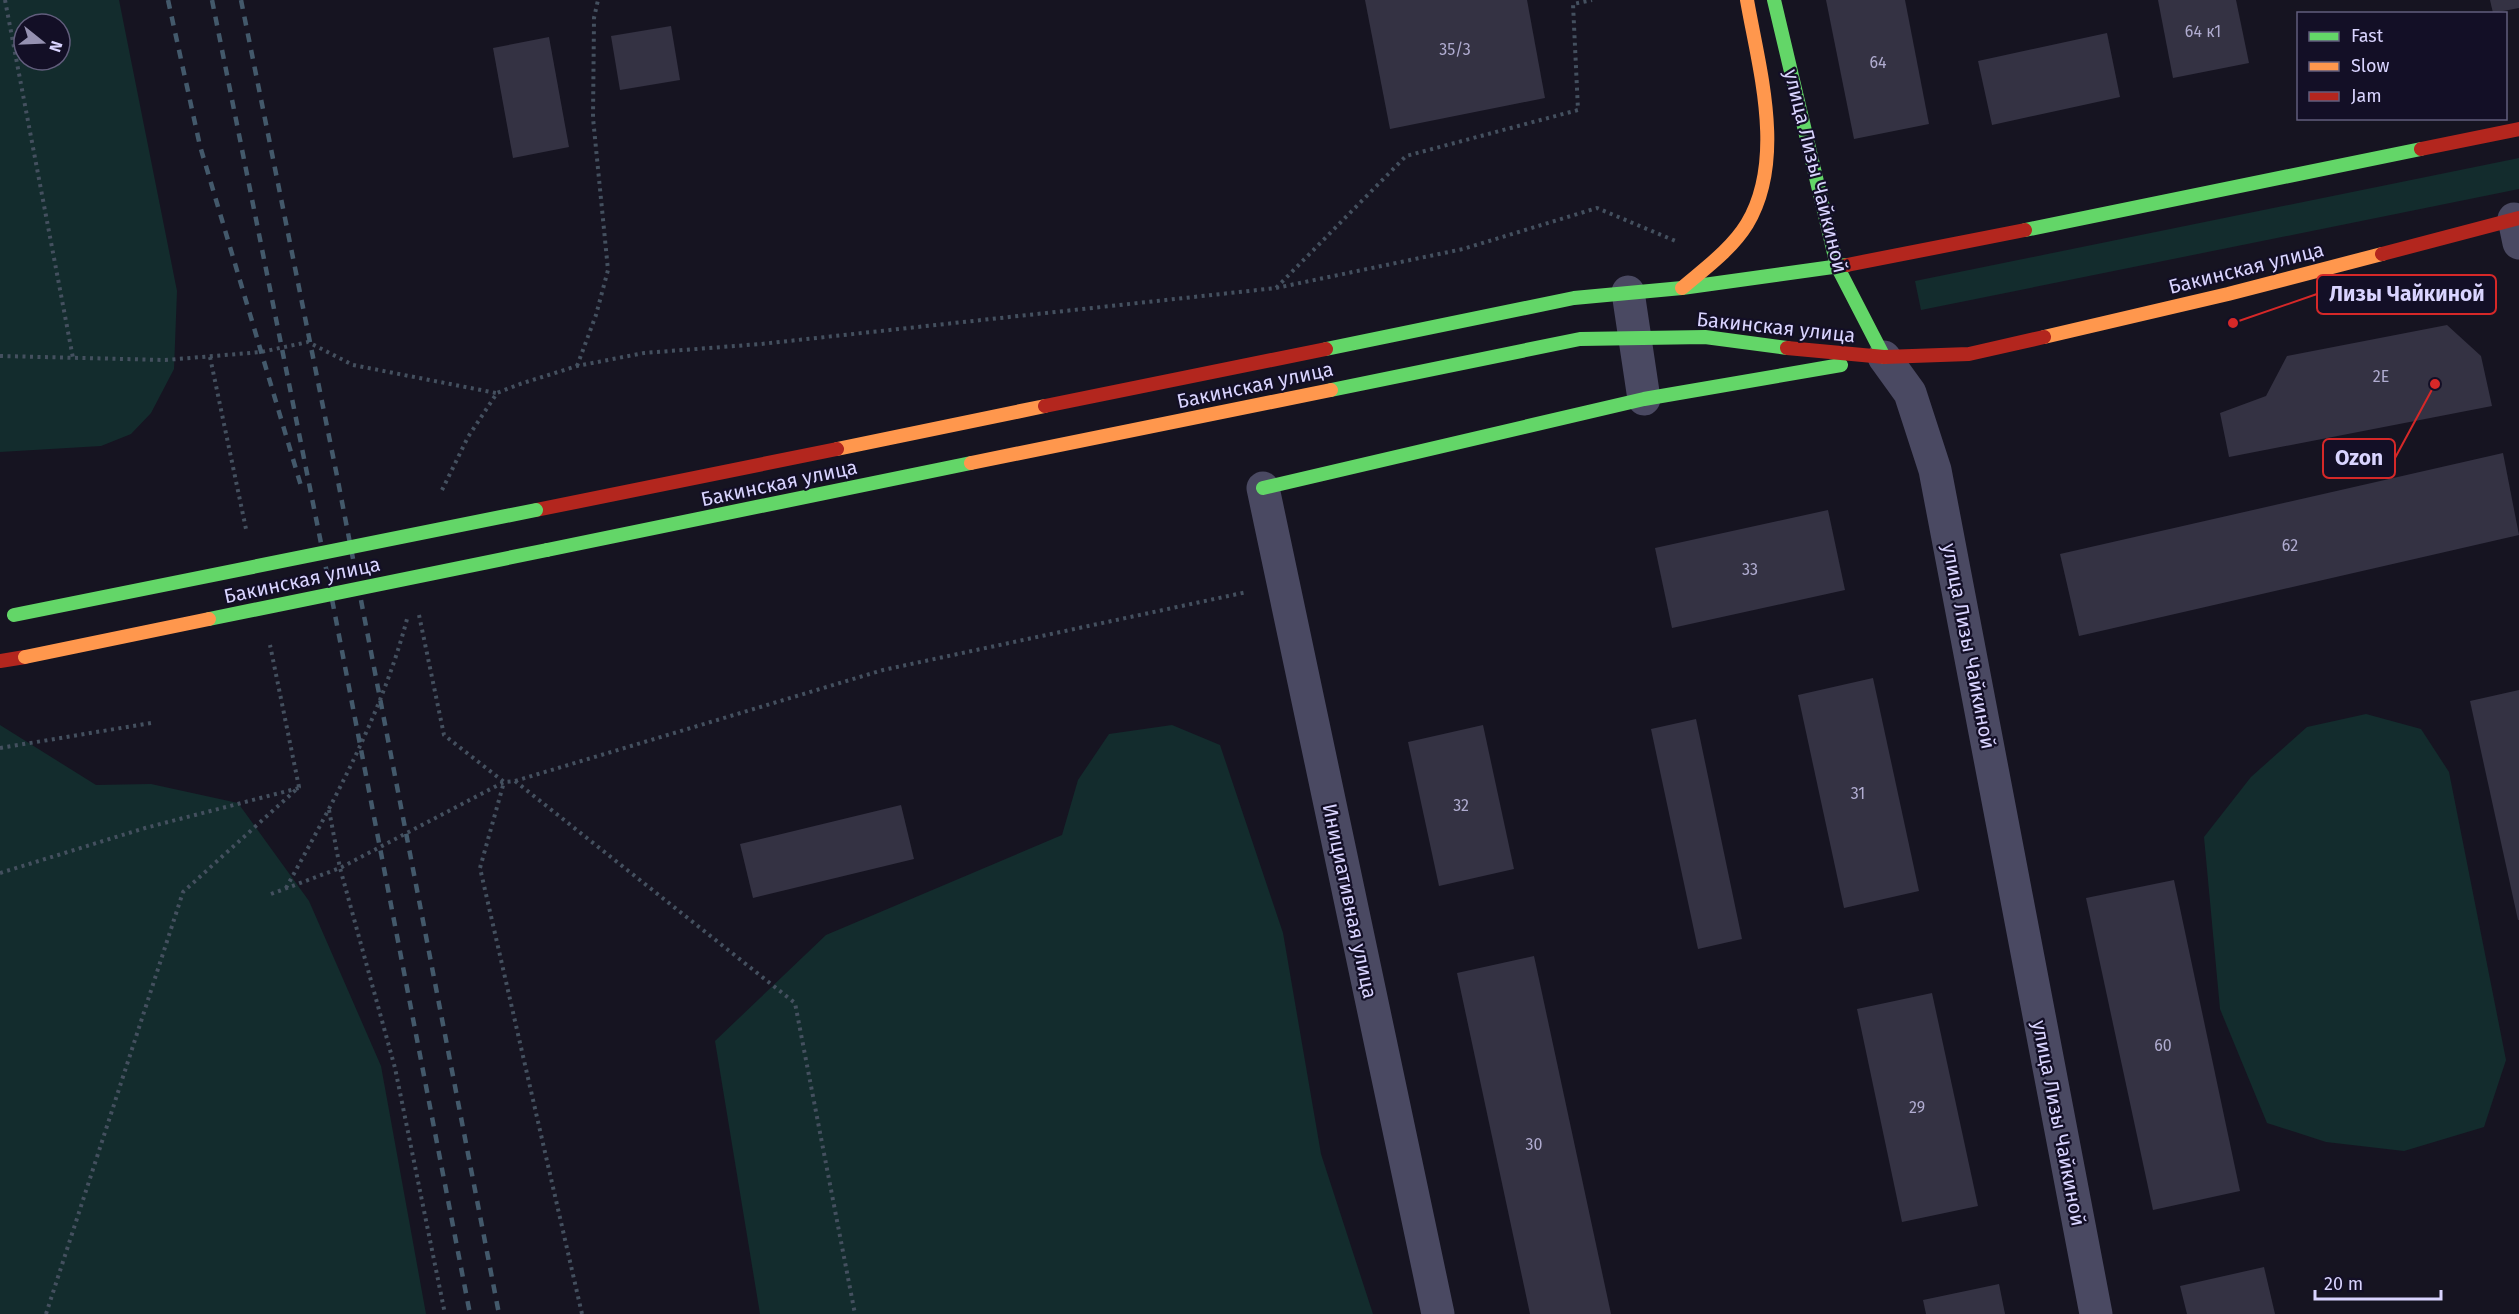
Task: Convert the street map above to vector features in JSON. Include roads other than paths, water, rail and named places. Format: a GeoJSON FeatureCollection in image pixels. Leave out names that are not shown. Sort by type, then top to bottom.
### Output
{"type":"FeatureCollection","features":[{"type":"Feature","properties":{"kind":"main road","name":"улица Лизы Чайкиной"},"geometry":{"type":"LineString","coordinates":[[1682,288],[1749,222],[1760,195],[1767,160],[1766,121],[1747,0]]}},
{"type":"Feature","properties":{"kind":"main road","name":"улица Лизы Чайкиной"},"geometry":{"type":"LineString","coordinates":[[1774,0],[1837,266],[1884,357]]}},
{"type":"Feature","properties":{"kind":"main road","name":"Бакинская улица"},"geometry":{"type":"LineString","coordinates":[[7,617],[1562,300],[1682,288],[1837,266],[2519,129]]}},
{"type":"Feature","properties":{"kind":"main road","name":"Бакинская улица"},"geometry":{"type":"LineString","coordinates":[[0,661],[1580,339],[1706,337],[1811,351],[1884,357],[1969,354],[2517,227]]}},
{"type":"Feature","properties":{"kind":"main road"},"geometry":{"type":"LineString","coordinates":[[1263,488],[1644,399],[1884,357]]}},
{"type":"Feature","properties":{"kind":"street"},"geometry":{"type":"LineString","coordinates":[[1628,292],[1644,399]]}},
{"type":"Feature","properties":{"kind":"street","name":"улица Лизы Чайкиной"},"geometry":{"type":"LineString","coordinates":[[1884,357],[1910,393],[1935,470],[2096,1314]]}},
{"type":"Feature","properties":{"kind":"street","name":"Инициативная улица"},"geometry":{"type":"LineString","coordinates":[[1263,488],[1438,1314]]}},
{"type":"Feature","properties":{"kind":"railway"},"geometry":{"type":"LineString","coordinates":[[168,0],[200,146],[301,486]]}},
{"type":"Feature","properties":{"kind":"railway"},"geometry":{"type":"LineString","coordinates":[[212,0],[325,563],[470,1314]]}},
{"type":"Feature","properties":{"kind":"railway"},"geometry":{"type":"LineString","coordinates":[[241,0],[337,476],[499,1314]]}},
{"type":"Feature","properties":{"kind":"place","name":"Лизы Чайкиной"},"geometry":{"type":"Point","coordinates":[2233,323]}},
{"type":"Feature","properties":{"kind":"place","name":"Ozon"},"geometry":{"type":"Point","coordinates":[2435,384]}}]}
